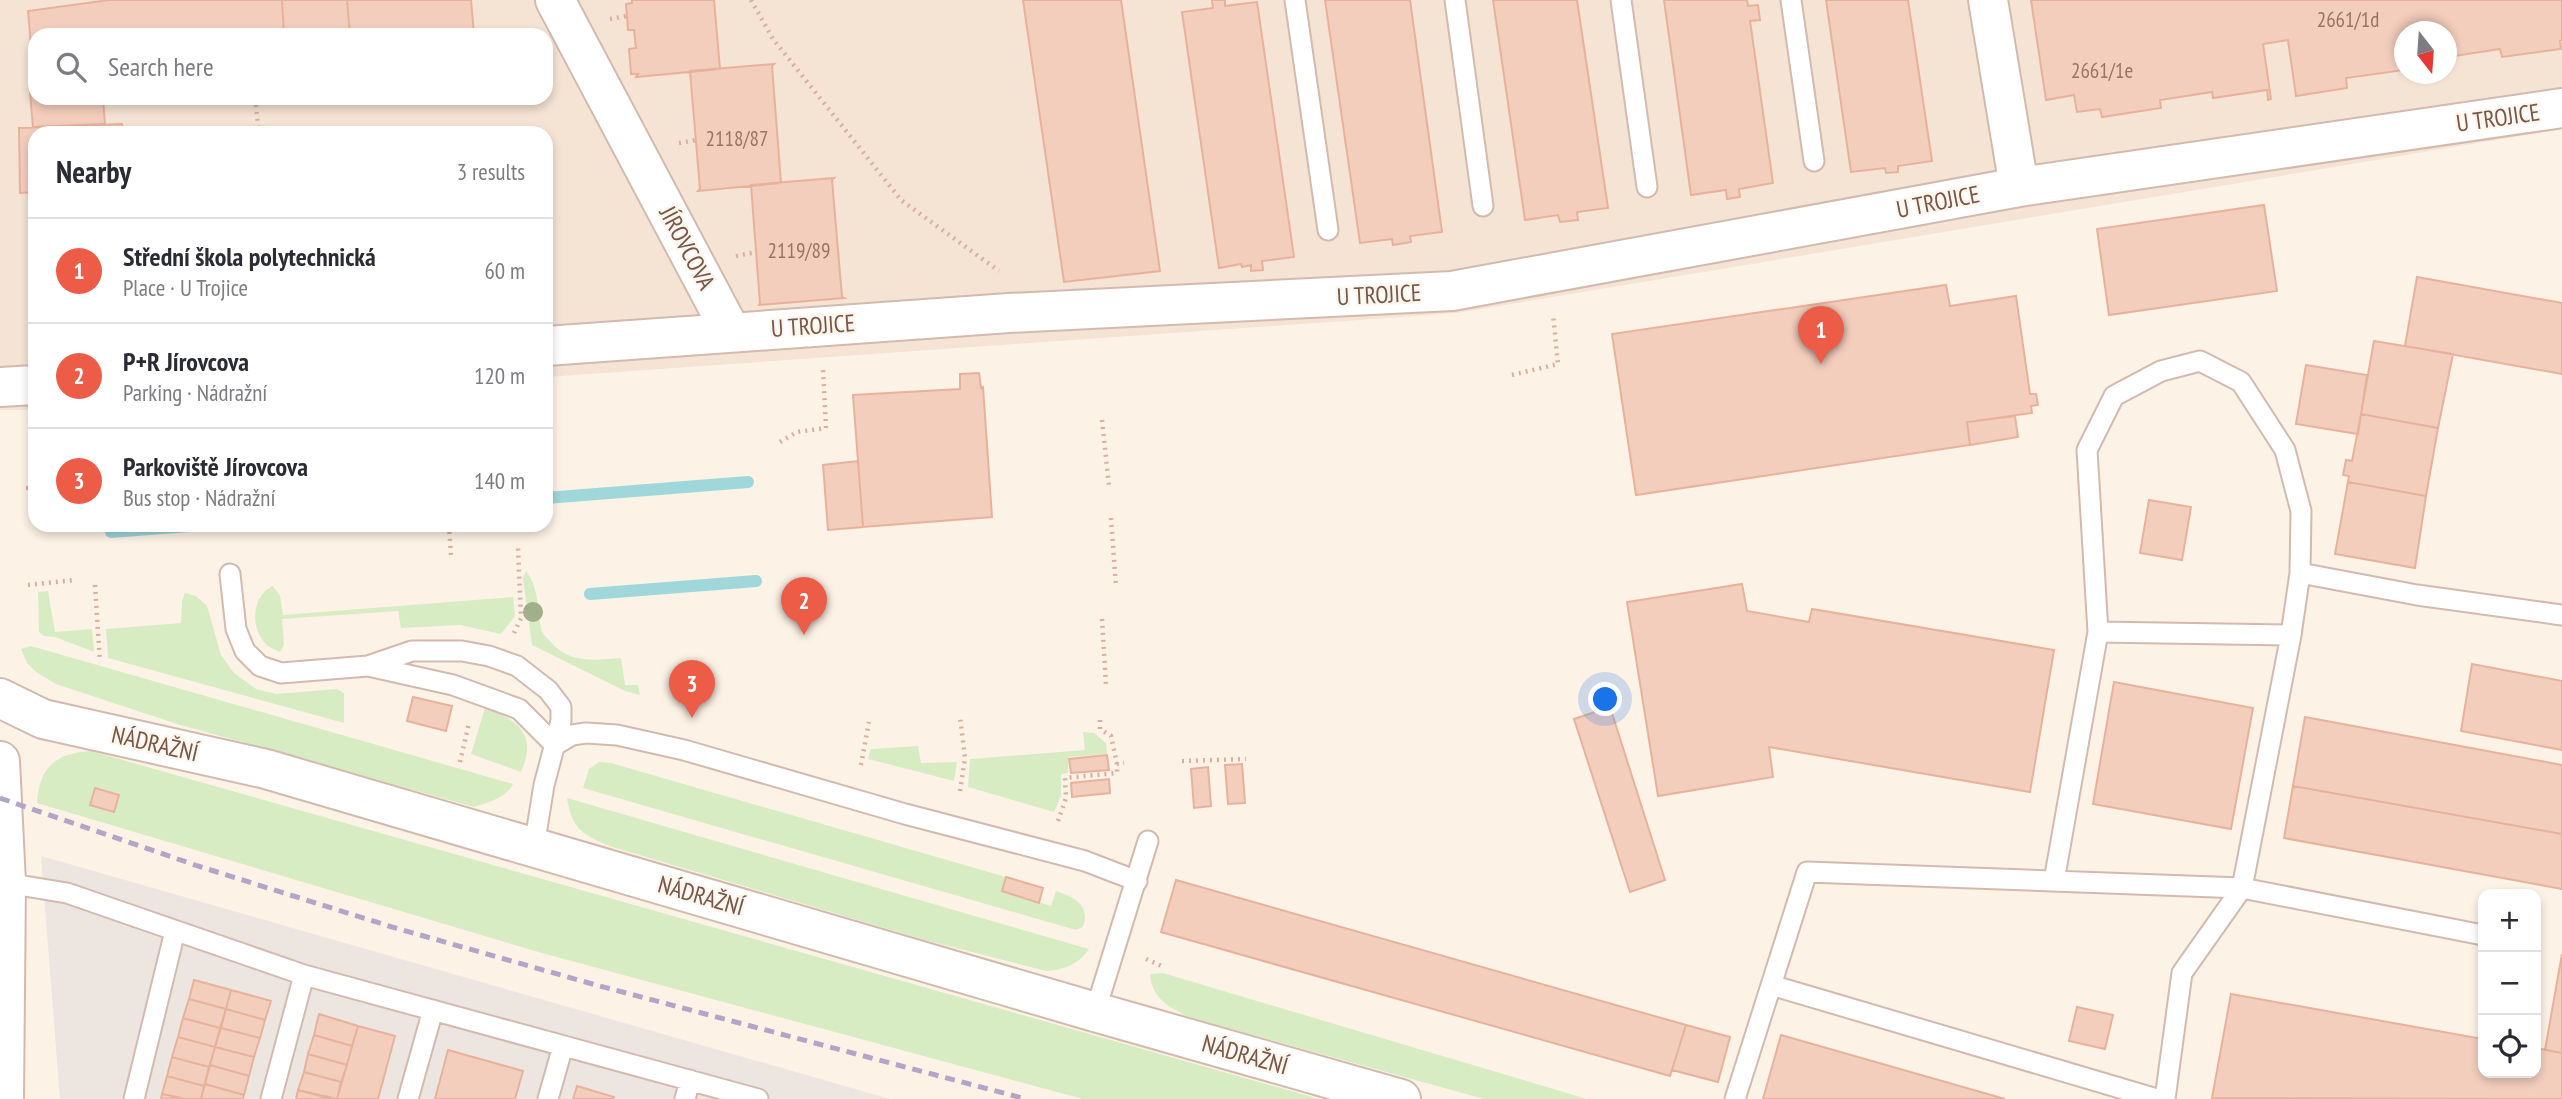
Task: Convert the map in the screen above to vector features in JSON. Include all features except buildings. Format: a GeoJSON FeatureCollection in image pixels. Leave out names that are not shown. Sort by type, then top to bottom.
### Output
{"type":"FeatureCollection","features":[{"type":"Feature","properties":{"kind":"street","name":"JÍROVCOVA"},"geometry":{"type":"LineString","coordinates":[[555,0],[731,332]]}},
{"type":"Feature","properties":{"kind":"street"},"geometry":{"type":"LineString","coordinates":[[1988,0],[2019,187]]}},
{"type":"Feature","properties":{"kind":"street","name":"U TROJICE"},"geometry":{"type":"LineString","coordinates":[[731,332],[1054,310],[1452,291],[2019,187],[2562,108]]}},
{"type":"Feature","properties":{"kind":"street"},"geometry":{"type":"LineString","coordinates":[[553,345],[731,332]]}},
{"type":"Feature","properties":{"kind":"street"},"geometry":{"type":"LineString","coordinates":[[0,387],[28,385]]}},
{"type":"Feature","properties":{"kind":"street","name":"NÁDRAŽNÍ"},"geometry":{"type":"LineString","coordinates":[[0,698],[43,719],[266,769],[1401,1099]]}},
{"type":"Feature","properties":{"kind":"street"},"geometry":{"type":"LineString","coordinates":[[0,761],[6,883],[4,1099]]}},
{"type":"Feature","properties":{"kind":"lane"},"geometry":{"type":"LineString","coordinates":[[1294,0],[1328,230]]}},
{"type":"Feature","properties":{"kind":"lane"},"geometry":{"type":"LineString","coordinates":[[1455,0],[1483,206]]}},
{"type":"Feature","properties":{"kind":"lane"},"geometry":{"type":"LineString","coordinates":[[1621,0],[1647,187]]}},
{"type":"Feature","properties":{"kind":"lane"},"geometry":{"type":"LineString","coordinates":[[1791,0],[1814,161]]}},
{"type":"Feature","properties":{"kind":"lane"},"geometry":{"type":"LineString","coordinates":[[2054,881],[2098,632],[2087,450],[2114,396],[2161,371],[2200,361],[2241,382],[2285,450],[2301,511],[2300,573],[2291,635],[2242,888],[2182,973],[2165,1099]]}},
{"type":"Feature","properties":{"kind":"lane"},"geometry":{"type":"LineString","coordinates":[[230,573],[236,629],[245,650],[260,666],[281,673],[368,666],[412,651],[463,651],[489,656],[517,666],[548,690],[561,707],[561,721],[544,785],[534,847]]}},
{"type":"Feature","properties":{"kind":"lane"},"geometry":{"type":"LineString","coordinates":[[2300,573],[2417,595],[2562,615]]}},
{"type":"Feature","properties":{"kind":"lane"},"geometry":{"type":"LineString","coordinates":[[2098,632],[2291,635]]}},
{"type":"Feature","properties":{"kind":"lane"},"geometry":{"type":"LineString","coordinates":[[368,666],[453,685],[519,709],[555,745]]}},
{"type":"Feature","properties":{"kind":"lane"},"geometry":{"type":"LineString","coordinates":[[555,745],[572,736],[586,733],[617,734],[684,750],[905,814],[1085,862],[1138,881]]}},
{"type":"Feature","properties":{"kind":"lane"},"geometry":{"type":"LineString","coordinates":[[1095,1012],[1138,881],[1148,841]]}},
{"type":"Feature","properties":{"kind":"lane"},"geometry":{"type":"LineString","coordinates":[[1735,1099],[1807,872],[2242,888],[2478,935]]}},
{"type":"Feature","properties":{"kind":"lane"},"geometry":{"type":"LineString","coordinates":[[6,883],[67,893],[304,975],[563,1046],[687,1090],[758,1099]]}},
{"type":"Feature","properties":{"kind":"lane"},"geometry":{"type":"LineString","coordinates":[[134,1099],[175,931]]}},
{"type":"Feature","properties":{"kind":"lane"},"geometry":{"type":"LineString","coordinates":[[271,1099],[304,975]]}},
{"type":"Feature","properties":{"kind":"lane"},"geometry":{"type":"LineString","coordinates":[[1771,985],[2157,1099]]}},
{"type":"Feature","properties":{"kind":"lane"},"geometry":{"type":"LineString","coordinates":[[408,1099],[433,1010]]}},
{"type":"Feature","properties":{"kind":"lane"},"geometry":{"type":"LineString","coordinates":[[548,1099],[563,1046]]}},
{"type":"Feature","properties":{"kind":"path"},"geometry":{"type":"LineString","coordinates":[[751,0],[773,40],[901,200],[1054,310]]}},
{"type":"Feature","properties":{"kind":"path"},"geometry":{"type":"LineString","coordinates":[[257,105],[258,126]]}},
{"type":"Feature","properties":{"kind":"path"},"geometry":{"type":"LineString","coordinates":[[1512,376],[1558,364],[1549,275]]}},
{"type":"Feature","properties":{"kind":"path"},"geometry":{"type":"LineString","coordinates":[[780,442],[797,432],[826,428],[821,326]]}},
{"type":"Feature","properties":{"kind":"path"},"geometry":{"type":"LineString","coordinates":[[1102,420],[1109,486]]}},
{"type":"Feature","properties":{"kind":"path"},"geometry":{"type":"LineString","coordinates":[[1111,518],[1116,586]]}},
{"type":"Feature","properties":{"kind":"path"},"geometry":{"type":"LineString","coordinates":[[449,532],[451,556]]}},
{"type":"Feature","properties":{"kind":"path"},"geometry":{"type":"LineString","coordinates":[[513,635],[521,618],[518,548]]}},
{"type":"Feature","properties":{"kind":"path"},"geometry":{"type":"LineString","coordinates":[[28,585],[75,580]]}},
{"type":"Feature","properties":{"kind":"path"},"geometry":{"type":"LineString","coordinates":[[95,585],[100,662]]}},
{"type":"Feature","properties":{"kind":"path"},"geometry":{"type":"LineString","coordinates":[[1102,619],[1106,685]]}},
{"type":"Feature","properties":{"kind":"path"},"geometry":{"type":"LineString","coordinates":[[960,716],[965,758],[960,791]]}},
{"type":"Feature","properties":{"kind":"path"},"geometry":{"type":"LineString","coordinates":[[460,762],[471,718]]}},
{"type":"Feature","properties":{"kind":"path"},"geometry":{"type":"LineString","coordinates":[[1058,821],[1066,798],[1065,778],[1117,773],[1111,736],[1100,729],[1100,720]]}},
{"type":"Feature","properties":{"kind":"path"},"geometry":{"type":"LineString","coordinates":[[861,765],[869,722]]}},
{"type":"Feature","properties":{"kind":"path"},"geometry":{"type":"LineString","coordinates":[[1182,761],[1246,759]]}},
{"type":"Feature","properties":{"kind":"path"},"geometry":{"type":"LineString","coordinates":[[1117,764],[1124,763]]}},
{"type":"Feature","properties":{"kind":"path"},"geometry":{"type":"LineString","coordinates":[[1140,957],[1164,967]]}},
{"type":"Feature","properties":{"kind":"shaded area"},"geometry":{"type":"Polygon","coordinates":[[[0,0],[2562,0],[2562,129],[1457,313],[553,377],[553,126],[28,126],[28,410],[0,410],[0,0]]]}},
{"type":"Feature","properties":{"kind":"shaded area"},"geometry":{"type":"Polygon","coordinates":[[[41,856],[890,1099],[60,1099],[41,856]]]}},
{"type":"Feature","properties":{"kind":"green space"},"geometry":{"type":"Polygon","coordinates":[[[526,571],[535,591],[541,628],[546,637],[565,654],[574,657],[592,660],[621,658],[625,685],[638,685],[640,695],[625,691],[532,645],[523,578],[526,571]]]}},
{"type":"Feature","properties":{"kind":"green space"},"geometry":{"type":"Polygon","coordinates":[[[273,586],[280,596],[283,615],[513,597],[515,616],[501,634],[460,625],[401,628],[398,611],[282,619],[284,645],[280,652],[264,641],[258,632],[255,617],[262,595],[273,586]]]}},
{"type":"Feature","properties":{"kind":"green space"},"geometry":{"type":"Polygon","coordinates":[[[48,591],[55,632],[92,629],[94,652],[39,632],[38,592],[48,591]]]}},
{"type":"Feature","properties":{"kind":"green space"},"geometry":{"type":"Polygon","coordinates":[[[185,593],[196,596],[207,606],[221,655],[234,673],[256,689],[276,694],[337,689],[344,693],[344,723],[108,658],[106,629],[181,623],[185,593]]]}},
{"type":"Feature","properties":{"kind":"green space"},"geometry":{"type":"Polygon","coordinates":[[[31,646],[513,784],[502,796],[474,807],[177,724],[56,684],[27,663],[21,649],[31,646]]]}},
{"type":"Feature","properties":{"kind":"green space"},"geometry":{"type":"Polygon","coordinates":[[[485,708],[507,718],[522,731],[527,748],[521,772],[471,754],[485,708]]]}},
{"type":"Feature","properties":{"kind":"green space"},"geometry":{"type":"Polygon","coordinates":[[[1083,732],[1094,733],[1106,743],[1107,754],[1068,757],[1068,773],[1061,774],[1061,796],[1054,812],[968,787],[970,759],[1085,750],[1083,732]]]}},
{"type":"Feature","properties":{"kind":"green space"},"geometry":{"type":"Polygon","coordinates":[[[918,746],[921,763],[957,762],[954,781],[868,759],[871,749],[918,746]]]}},
{"type":"Feature","properties":{"kind":"green space"},"geometry":{"type":"Polygon","coordinates":[[[91,751],[1319,1099],[1083,1099],[542,953],[37,803],[41,780],[46,771],[59,759],[91,751]],[[95,788],[90,805],[113,812],[118,795],[95,788]]]}},
{"type":"Feature","properties":{"kind":"green space"},"geometry":{"type":"Polygon","coordinates":[[[599,762],[611,763],[1006,877],[1002,891],[1051,906],[1056,891],[1075,899],[1083,908],[1083,927],[1076,930],[583,788],[589,769],[599,762]]]}},
{"type":"Feature","properties":{"kind":"green space"},"geometry":{"type":"Polygon","coordinates":[[[567,798],[1089,949],[1081,959],[1070,965],[1046,971],[925,940],[609,846],[585,834],[575,824],[567,798]]]}},
{"type":"Feature","properties":{"kind":"green space"},"geometry":{"type":"Polygon","coordinates":[[[1163,973],[1587,1099],[1484,1099],[1188,1017],[1162,1001],[1154,990],[1150,974],[1163,973]]]}},
{"type":"Feature","properties":{"kind":"waterway"},"geometry":{"type":"LineString","coordinates":[[553,497],[748,482]]}},
{"type":"Feature","properties":{"kind":"waterway"},"geometry":{"type":"LineString","coordinates":[[590,594],[756,581]]}},
{"type":"Feature","properties":{"kind":"railway"},"geometry":{"type":"LineString","coordinates":[[0,798],[198,866],[392,927],[596,985],[1026,1099]]}},
{"type":"Feature","properties":{"kind":"place","name":"Střední škola polytechnická"},"geometry":{"type":"Point","coordinates":[1821,364]}},
{"type":"Feature","properties":{"kind":"place","name":"P+R Jírovcova"},"geometry":{"type":"Point","coordinates":[804,635]}},
{"type":"Feature","properties":{"kind":"place","name":"Parkoviště Jírovcova"},"geometry":{"type":"Point","coordinates":[692,718]}}]}
